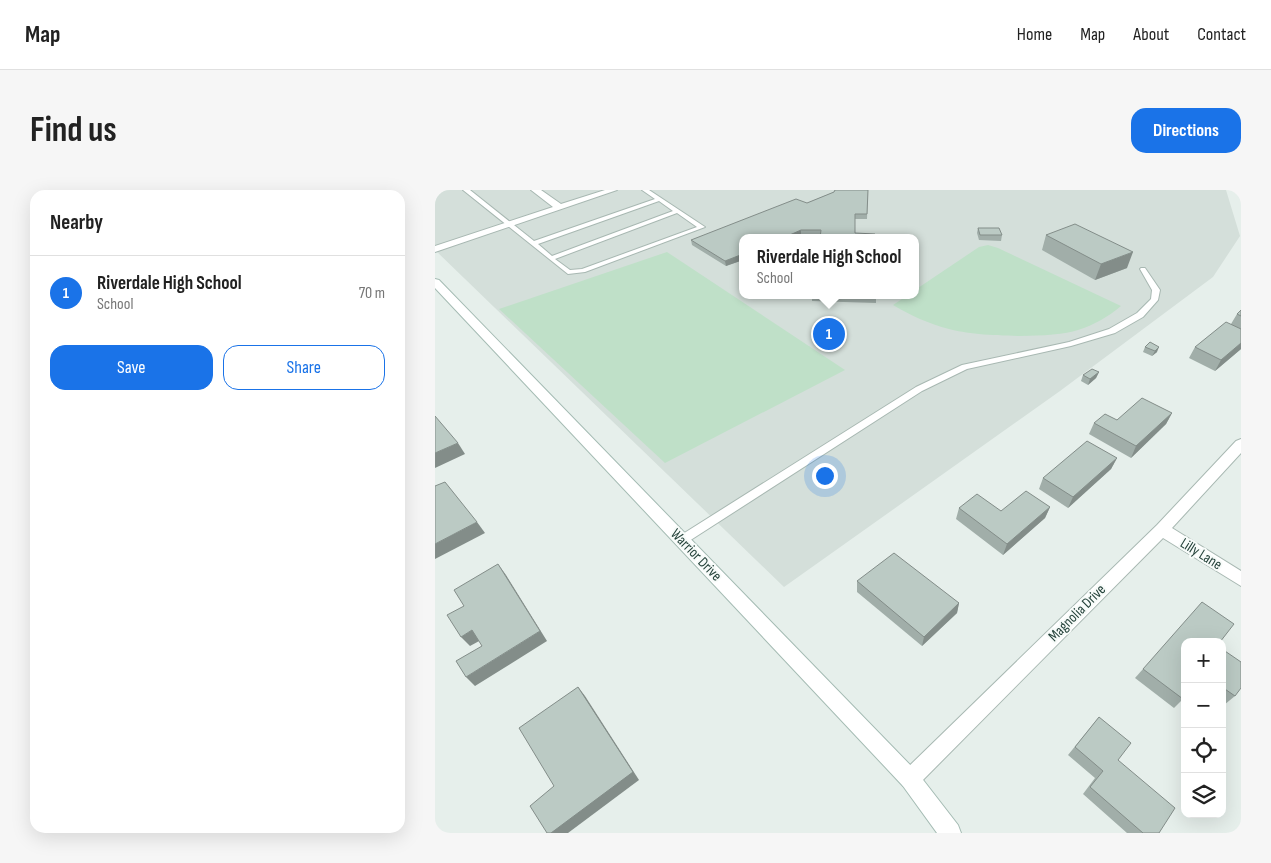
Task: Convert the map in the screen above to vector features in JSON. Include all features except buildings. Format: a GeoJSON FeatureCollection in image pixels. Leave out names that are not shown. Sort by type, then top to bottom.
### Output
{"type":"FeatureCollection","features":[{"type":"Feature","properties":{"kind":"street"},"geometry":{"type":"LineString","coordinates":[[535,190],[559,207]]}},
{"type":"Feature","properties":{"kind":"street"},"geometry":{"type":"LineString","coordinates":[[435,249],[613,190]]}},
{"type":"Feature","properties":{"kind":"street","name":"Warrior Drive"},"geometry":{"type":"LineString","coordinates":[[435,282],[911,779],[950,833]]}},
{"type":"Feature","properties":{"kind":"street","name":"Magnolia Drive"},"geometry":{"type":"LineString","coordinates":[[911,779],[1162,529],[1241,444]]}},
{"type":"Feature","properties":{"kind":"street","name":"Lilly Lane"},"geometry":{"type":"LineString","coordinates":[[1162,529],[1241,578]]}},
{"type":"Feature","properties":{"kind":"lane"},"geometry":{"type":"LineString","coordinates":[[466,190],[567,272],[583,271],[702,227],[645,190]]}},
{"type":"Feature","properties":{"kind":"lane"},"geometry":{"type":"LineString","coordinates":[[533,244],[660,200]]}},
{"type":"Feature","properties":{"kind":"lane"},"geometry":{"type":"LineString","coordinates":[[551,258],[678,212]]}},
{"type":"Feature","properties":{"kind":"lane"},"geometry":{"type":"LineString","coordinates":[[682,540],[919,389],[965,367],[1071,344],[1111,331],[1140,315],[1154,300],[1155,290],[1143,269]]}},
{"type":"Feature","properties":{"kind":"shaded area"},"geometry":{"type":"Polygon","coordinates":[[[435,190],[1226,190],[1240,236],[1213,277],[1060,391],[784,587],[435,250],[435,190]]]}},
{"type":"Feature","properties":{"kind":"green space"},"geometry":{"type":"Polygon","coordinates":[[[988,245],[998,248],[1121,306],[1101,320],[1078,330],[1050,335],[1013,336],[977,334],[949,329],[920,319],[893,305],[902,299],[919,299],[919,287],[979,247],[988,245]]]}},
{"type":"Feature","properties":{"kind":"green space"},"geometry":{"type":"Polygon","coordinates":[[[667,252],[845,370],[665,463],[499,309],[667,252]]]}},
{"type":"Feature","properties":{"kind":"place","name":"Riverdale High School"},"geometry":{"type":"Point","coordinates":[829,334]}}]}
